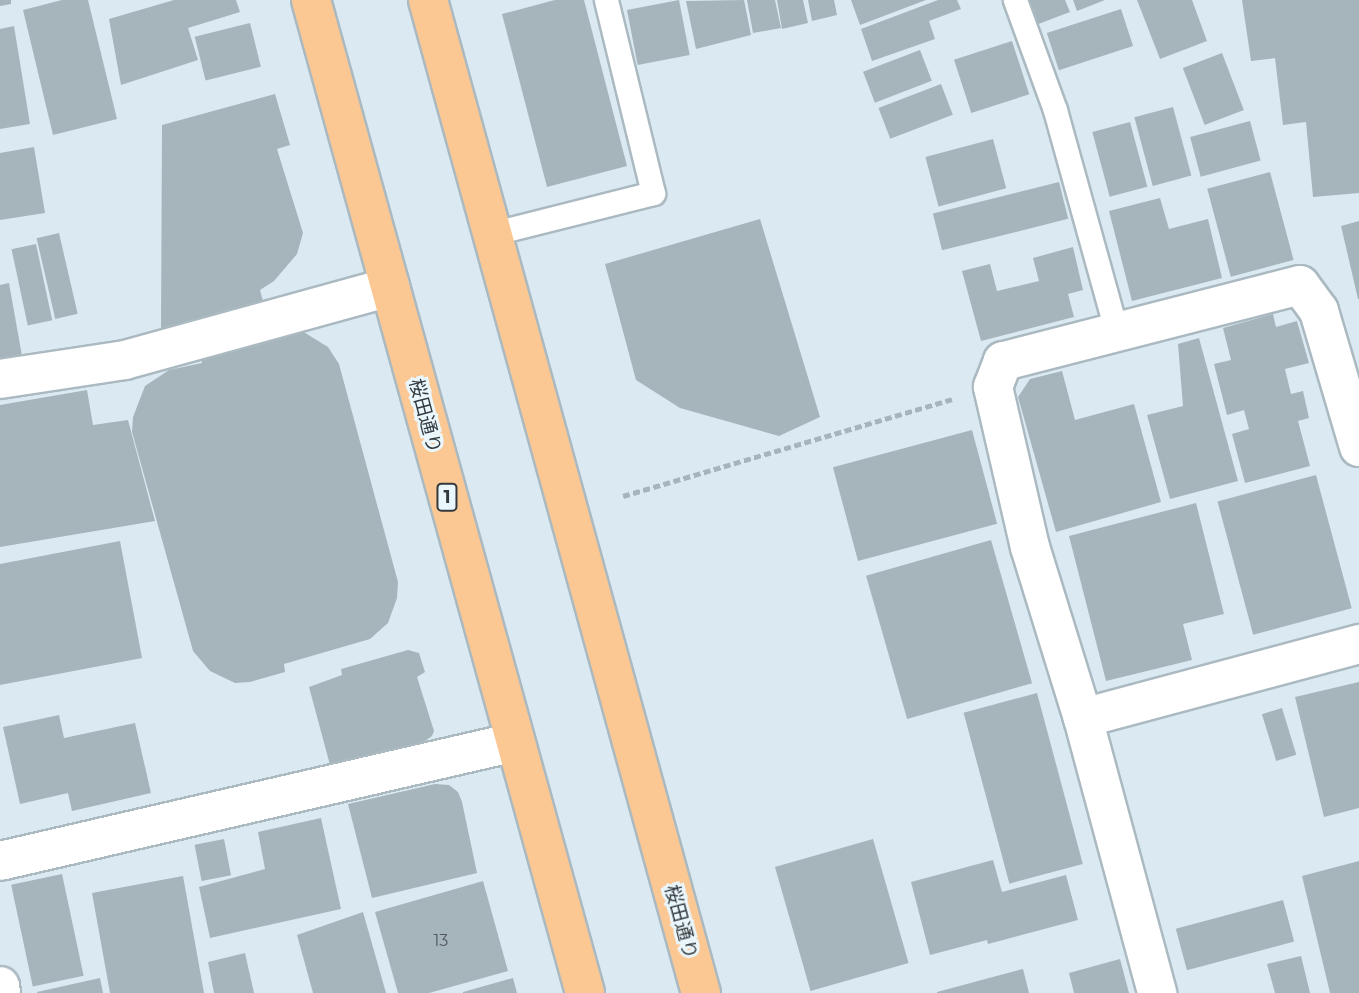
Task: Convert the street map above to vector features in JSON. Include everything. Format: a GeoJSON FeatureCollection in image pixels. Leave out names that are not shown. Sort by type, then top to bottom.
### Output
{"type":"FeatureCollection","features":[{"type":"Feature","properties":{"kind":"highway","name":"桜田通り"},"geometry":{"type":"LineString","coordinates":[[311,0],[585,993]]}},
{"type":"Feature","properties":{"kind":"highway","name":"桜田通り"},"geometry":{"type":"LineString","coordinates":[[428,0],[701,993]]}},
{"type":"Feature","properties":{"kind":"street"},"geometry":{"type":"LineString","coordinates":[[1157,993],[1083,718],[1030,547],[993,387],[1003,361],[1300,285],[1319,311],[1359,447]]}},
{"type":"Feature","properties":{"kind":"street"},"geometry":{"type":"LineString","coordinates":[[0,379],[125,360],[390,287]]}},
{"type":"Feature","properties":{"kind":"street"},"geometry":{"type":"LineString","coordinates":[[1083,718],[1359,644]]}},
{"type":"Feature","properties":{"kind":"street"},"geometry":{"type":"LineString","coordinates":[[0,861],[515,742]]}},
{"type":"Feature","properties":{"kind":"street"},"geometry":{"type":"LineString","coordinates":[[0,986],[1,993]]}},
{"type":"Feature","properties":{"kind":"lane"},"geometry":{"type":"LineString","coordinates":[[494,233],[653,193],[606,0]]}},
{"type":"Feature","properties":{"kind":"lane"},"geometry":{"type":"LineString","coordinates":[[1015,0],[1055,110],[1116,330]]}},
{"type":"Feature","properties":{"kind":"path"},"geometry":{"type":"LineString","coordinates":[[623,496],[993,387]]}},
{"type":"Feature","properties":{"kind":"building"},"geometry":{"type":"Polygon","coordinates":[[[0,0],[11,0],[11,4],[0,6],[0,0]]]}},
{"type":"Feature","properties":{"kind":"building"},"geometry":{"type":"Polygon","coordinates":[[[62,0],[88,0],[117,119],[53,135],[23,10],[62,0]]]}},
{"type":"Feature","properties":{"kind":"building"},"geometry":{"type":"Polygon","coordinates":[[[174,0],[236,0],[240,12],[188,28],[198,60],[121,85],[109,19],[174,0]]]}},
{"type":"Feature","properties":{"kind":"building"},"geometry":{"type":"Polygon","coordinates":[[[555,0],[584,0],[627,166],[547,187],[502,14],[555,0]]]}},
{"type":"Feature","properties":{"kind":"building"},"geometry":{"type":"Polygon","coordinates":[[[679,0],[690,55],[638,65],[627,10],[679,0]]]}},
{"type":"Feature","properties":{"kind":"building"},"geometry":{"type":"Polygon","coordinates":[[[744,0],[751,35],[696,49],[686,1],[744,0]]]}},
{"type":"Feature","properties":{"kind":"building"},"geometry":{"type":"Polygon","coordinates":[[[747,0],[775,0],[781,28],[753,33],[747,0]]]}},
{"type":"Feature","properties":{"kind":"building"},"geometry":{"type":"Polygon","coordinates":[[[777,0],[803,0],[808,23],[782,29],[777,0]]]}},
{"type":"Feature","properties":{"kind":"building"},"geometry":{"type":"Polygon","coordinates":[[[808,0],[834,0],[837,15],[812,21],[808,0]]]}},
{"type":"Feature","properties":{"kind":"building"},"geometry":{"type":"Polygon","coordinates":[[[851,0],[926,0],[860,25],[851,0]]]}},
{"type":"Feature","properties":{"kind":"building"},"geometry":{"type":"Polygon","coordinates":[[[938,0],[957,0],[961,9],[929,21],[935,39],[872,61],[861,29],[938,0]]]}},
{"type":"Feature","properties":{"kind":"building"},"geometry":{"type":"Polygon","coordinates":[[[1023,0],[1065,0],[1070,12],[1033,26],[1023,0]]]}},
{"type":"Feature","properties":{"kind":"building"},"geometry":{"type":"Polygon","coordinates":[[[1073,0],[1105,0],[1077,11],[1073,0]]]}},
{"type":"Feature","properties":{"kind":"building"},"geometry":{"type":"Polygon","coordinates":[[[1137,0],[1192,0],[1207,41],[1160,59],[1137,0]]]}},
{"type":"Feature","properties":{"kind":"building"},"geometry":{"type":"Polygon","coordinates":[[[1242,0],[1359,0],[1359,193],[1313,197],[1306,122],[1283,125],[1275,58],[1251,61],[1242,0]]]}},
{"type":"Feature","properties":{"kind":"building"},"geometry":{"type":"Polygon","coordinates":[[[1121,9],[1133,46],[1059,70],[1047,33],[1121,9]]]}},
{"type":"Feature","properties":{"kind":"building"},"geometry":{"type":"Polygon","coordinates":[[[250,23],[261,67],[206,80],[195,37],[250,23]]]}},
{"type":"Feature","properties":{"kind":"building"},"geometry":{"type":"Polygon","coordinates":[[[14,26],[30,124],[0,129],[0,29],[14,26]]]}},
{"type":"Feature","properties":{"kind":"building"},"geometry":{"type":"Polygon","coordinates":[[[1012,41],[1029,94],[971,113],[954,60],[1012,41]]]}},
{"type":"Feature","properties":{"kind":"building"},"geometry":{"type":"Polygon","coordinates":[[[920,50],[932,81],[875,103],[863,72],[920,50]]]}},
{"type":"Feature","properties":{"kind":"building"},"geometry":{"type":"Polygon","coordinates":[[[1222,53],[1244,110],[1205,125],[1183,68],[1222,53]]]}},
{"type":"Feature","properties":{"kind":"building"},"geometry":{"type":"Polygon","coordinates":[[[941,84],[953,115],[890,139],[878,108],[941,84]]]}},
{"type":"Feature","properties":{"kind":"building"},"geometry":{"type":"Polygon","coordinates":[[[275,94],[290,145],[277,149],[303,233],[297,254],[274,281],[260,290],[263,301],[161,329],[162,125],[275,94]]]}},
{"type":"Feature","properties":{"kind":"building"},"geometry":{"type":"Polygon","coordinates":[[[1173,107],[1191,176],[1153,186],[1134,117],[1173,107]]]}},
{"type":"Feature","properties":{"kind":"building"},"geometry":{"type":"Polygon","coordinates":[[[1250,121],[1261,161],[1201,177],[1190,137],[1250,121]]]}},
{"type":"Feature","properties":{"kind":"building"},"geometry":{"type":"Polygon","coordinates":[[[1130,122],[1147,187],[1110,197],[1092,132],[1130,122]]]}},
{"type":"Feature","properties":{"kind":"building"},"geometry":{"type":"Polygon","coordinates":[[[993,139],[1006,188],[939,206],[925,157],[993,139]]]}},
{"type":"Feature","properties":{"kind":"building"},"geometry":{"type":"Polygon","coordinates":[[[34,147],[45,213],[0,220],[0,153],[34,147]]]}},
{"type":"Feature","properties":{"kind":"building"},"geometry":{"type":"Polygon","coordinates":[[[1270,172],[1294,260],[1231,277],[1207,189],[1270,172]]]}},
{"type":"Feature","properties":{"kind":"building"},"geometry":{"type":"Polygon","coordinates":[[[1059,182],[1068,219],[942,250],[933,213],[1059,182]]]}},
{"type":"Feature","properties":{"kind":"building"},"geometry":{"type":"Polygon","coordinates":[[[1160,198],[1169,229],[1208,219],[1222,278],[1132,301],[1109,211],[1160,198]]]}},
{"type":"Feature","properties":{"kind":"building"},"geometry":{"type":"Polygon","coordinates":[[[760,219],[820,417],[779,436],[680,408],[636,380],[605,264],[760,219]]]}},
{"type":"Feature","properties":{"kind":"building"},"geometry":{"type":"Polygon","coordinates":[[[1359,221],[1359,299],[1358,299],[1341,226],[1359,221]]]}},
{"type":"Feature","properties":{"kind":"building"},"geometry":{"type":"Polygon","coordinates":[[[59,233],[78,314],[55,319],[37,238],[59,233]]]}},
{"type":"Feature","properties":{"kind":"building"},"geometry":{"type":"Polygon","coordinates":[[[36,244],[52,320],[28,325],[12,249],[36,244]]]}},
{"type":"Feature","properties":{"kind":"building"},"geometry":{"type":"Polygon","coordinates":[[[1073,247],[1083,290],[1068,294],[1074,317],[981,341],[962,271],[990,264],[997,291],[1039,281],[1033,258],[1073,247]]]}},
{"type":"Feature","properties":{"kind":"building"},"geometry":{"type":"Polygon","coordinates":[[[9,283],[22,356],[0,359],[0,285],[9,283]]]}},
{"type":"Feature","properties":{"kind":"building"},"geometry":{"type":"Polygon","coordinates":[[[1273,314],[1276,327],[1297,321],[1309,363],[1285,369],[1291,394],[1303,391],[1309,418],[1298,421],[1310,466],[1245,483],[1232,434],[1249,429],[1244,410],[1227,415],[1214,364],[1231,360],[1223,328],[1273,314]]]}},
{"type":"Feature","properties":{"kind":"building"},"geometry":{"type":"Polygon","coordinates":[[[302,331],[328,347],[339,364],[398,582],[397,598],[388,623],[370,639],[284,664],[285,672],[250,682],[235,683],[210,671],[193,651],[132,432],[133,417],[145,386],[169,370],[202,363],[200,353],[302,331]]]}},
{"type":"Feature","properties":{"kind":"building"},"geometry":{"type":"Polygon","coordinates":[[[1199,338],[1238,481],[1170,499],[1147,415],[1183,406],[1178,344],[1199,338]]]}},
{"type":"Feature","properties":{"kind":"building"},"geometry":{"type":"Polygon","coordinates":[[[1062,371],[1075,420],[1134,404],[1161,502],[1056,532],[1018,397],[1030,379],[1062,371]]]}},
{"type":"Feature","properties":{"kind":"building"},"geometry":{"type":"Polygon","coordinates":[[[87,390],[93,425],[128,420],[155,521],[0,547],[0,405],[87,390]]]}},
{"type":"Feature","properties":{"kind":"building"},"geometry":{"type":"Polygon","coordinates":[[[972,430],[997,524],[858,561],[833,467],[972,430]]]}},
{"type":"Feature","properties":{"kind":"building"},"geometry":{"type":"Polygon","coordinates":[[[1316,475],[1352,608],[1253,635],[1217,501],[1316,475]]]}},
{"type":"Feature","properties":{"kind":"building"},"geometry":{"type":"Polygon","coordinates":[[[1196,503],[1224,614],[1183,624],[1192,660],[1106,681],[1069,536],[1196,503]]]}},
{"type":"Feature","properties":{"kind":"building"},"geometry":{"type":"Polygon","coordinates":[[[991,540],[1032,683],[907,719],[866,576],[991,540]]]}},
{"type":"Feature","properties":{"kind":"building"},"geometry":{"type":"Polygon","coordinates":[[[120,541],[142,658],[0,685],[0,564],[120,541]]]}},
{"type":"Feature","properties":{"kind":"building"},"geometry":{"type":"Polygon","coordinates":[[[408,650],[419,653],[425,672],[417,677],[434,731],[432,736],[418,746],[346,768],[343,760],[330,765],[309,687],[342,675],[341,669],[408,650]]]}},
{"type":"Feature","properties":{"kind":"building"},"geometry":{"type":"Polygon","coordinates":[[[1359,682],[1359,808],[1324,817],[1295,697],[1359,682]]]}},
{"type":"Feature","properties":{"kind":"building"},"geometry":{"type":"Polygon","coordinates":[[[1037,693],[1083,864],[1009,884],[964,713],[1037,693]]]}},
{"type":"Feature","properties":{"kind":"building"},"geometry":{"type":"Polygon","coordinates":[[[1282,708],[1296,755],[1276,761],[1262,714],[1282,708]]]}},
{"type":"Feature","properties":{"kind":"building"},"geometry":{"type":"Polygon","coordinates":[[[59,715],[64,738],[135,723],[151,793],[72,811],[68,793],[20,804],[3,727],[59,715]]]}},
{"type":"Feature","properties":{"kind":"building"},"geometry":{"type":"Polygon","coordinates":[[[435,784],[449,785],[458,792],[477,873],[372,898],[348,804],[435,784]]]}},
{"type":"Feature","properties":{"kind":"building"},"geometry":{"type":"Polygon","coordinates":[[[321,818],[341,909],[210,938],[199,887],[265,869],[258,832],[321,818]]]}},
{"type":"Feature","properties":{"kind":"building"},"geometry":{"type":"Polygon","coordinates":[[[224,839],[231,875],[202,881],[195,845],[224,839]]]}},
{"type":"Feature","properties":{"kind":"building"},"geometry":{"type":"Polygon","coordinates":[[[873,839],[909,963],[811,991],[775,867],[873,839]]]}},
{"type":"Feature","properties":{"kind":"building"},"geometry":{"type":"Polygon","coordinates":[[[993,860],[1002,892],[1066,875],[1078,920],[988,944],[987,940],[930,955],[911,882],[993,860]]]}},
{"type":"Feature","properties":{"kind":"building"},"geometry":{"type":"Polygon","coordinates":[[[1359,861],[1359,993],[1330,993],[1302,876],[1359,861]]]}},
{"type":"Feature","properties":{"kind":"building"},"geometry":{"type":"Polygon","coordinates":[[[62,874],[84,976],[33,987],[11,885],[62,874]]]}},
{"type":"Feature","properties":{"kind":"building"},"geometry":{"type":"Polygon","coordinates":[[[183,876],[204,993],[110,993],[92,893],[183,876]]]}},
{"type":"Feature","properties":{"kind":"building"},"geometry":{"type":"Polygon","coordinates":[[[483,881],[508,971],[429,993],[398,993],[375,912],[483,881]]]}},
{"type":"Feature","properties":{"kind":"building"},"geometry":{"type":"Polygon","coordinates":[[[1283,900],[1294,942],[1187,970],[1176,929],[1283,900]]]}},
{"type":"Feature","properties":{"kind":"building"},"geometry":{"type":"Polygon","coordinates":[[[363,912],[386,993],[313,993],[297,935],[363,912]]]}},
{"type":"Feature","properties":{"kind":"building"},"geometry":{"type":"Polygon","coordinates":[[[245,953],[254,993],[214,993],[208,962],[245,953]]]}},
{"type":"Feature","properties":{"kind":"building"},"geometry":{"type":"Polygon","coordinates":[[[1301,956],[1310,993],[1275,993],[1267,964],[1301,956]]]}},
{"type":"Feature","properties":{"kind":"building"},"geometry":{"type":"Polygon","coordinates":[[[1120,959],[1129,993],[1074,993],[1069,973],[1120,959]]]}},
{"type":"Feature","properties":{"kind":"building"},"geometry":{"type":"Polygon","coordinates":[[[1023,969],[1029,993],[937,993],[937,992],[1023,969]]]}},
{"type":"Feature","properties":{"kind":"building"},"geometry":{"type":"Polygon","coordinates":[[[100,978],[103,993],[37,993],[37,992],[100,978]]]}},
{"type":"Feature","properties":{"kind":"building"},"geometry":{"type":"Polygon","coordinates":[[[513,978],[517,993],[463,993],[463,992],[513,978]]]}}]}
